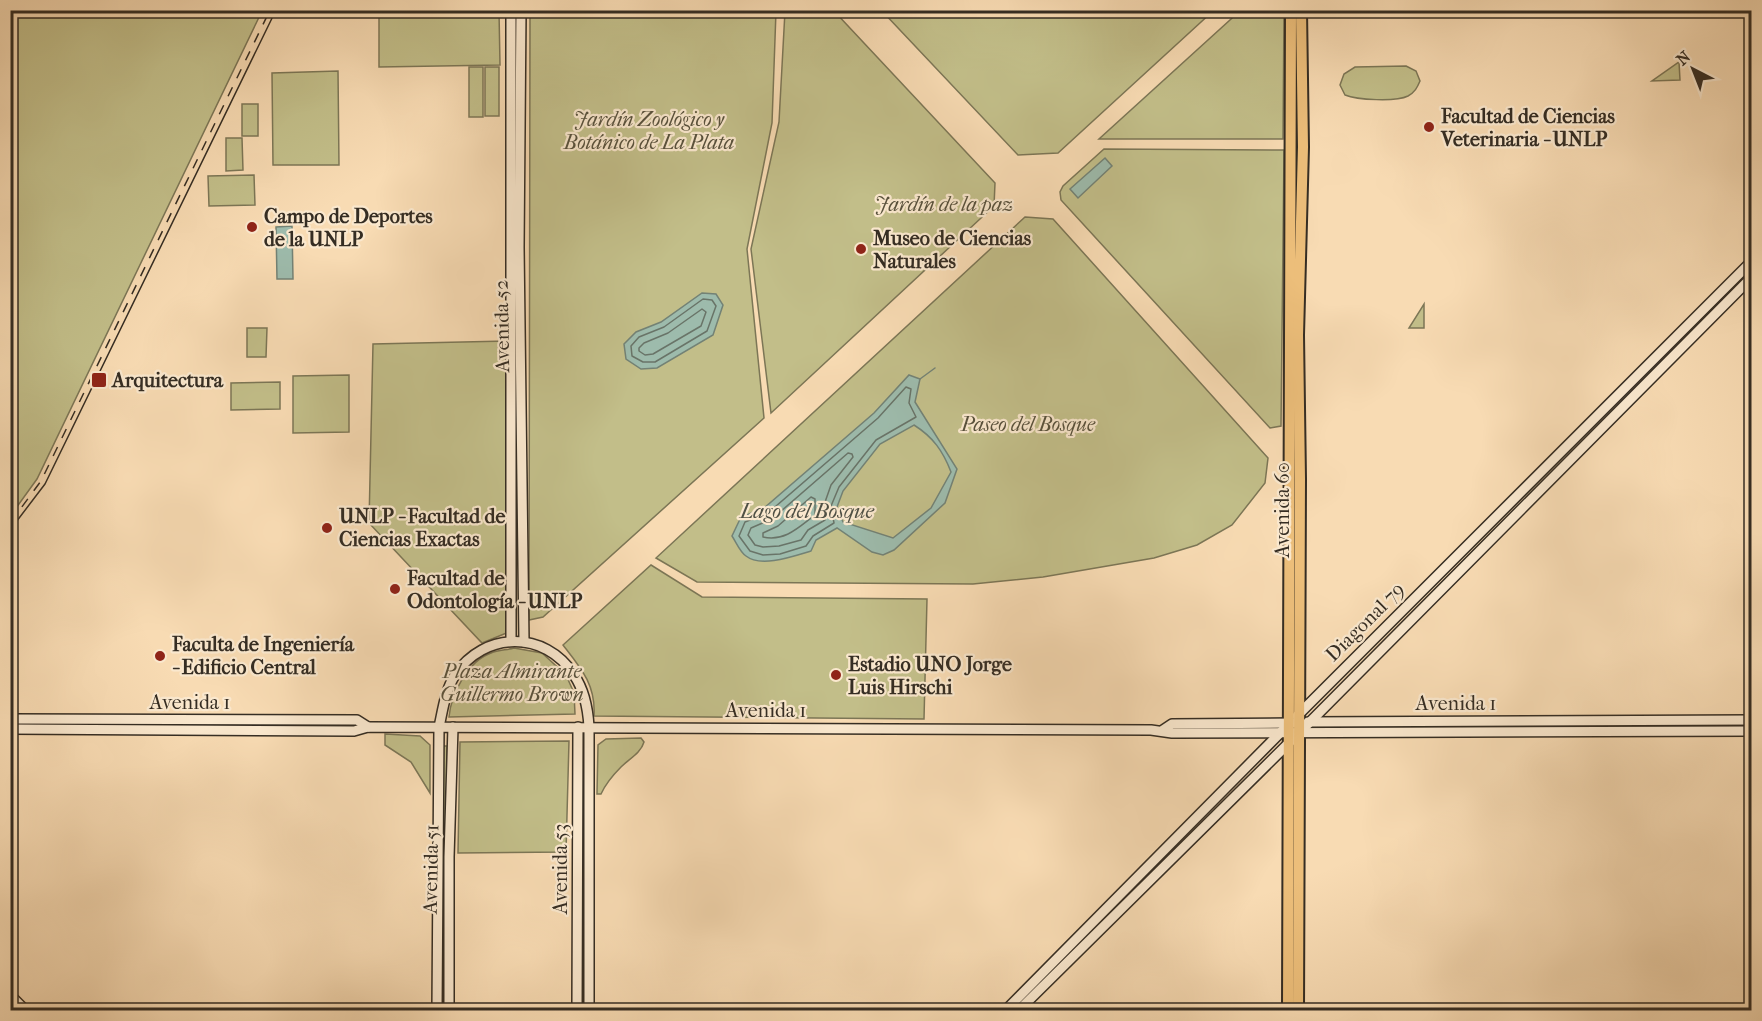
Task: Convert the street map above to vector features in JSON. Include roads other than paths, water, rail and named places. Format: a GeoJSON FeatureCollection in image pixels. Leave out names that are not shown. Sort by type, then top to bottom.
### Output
{"type":"FeatureCollection","features":[{"type":"Feature","properties":{"kind":"main road","name":"Avenida 52"},"geometry":{"type":"LineString","coordinates":[[511,10],[511,641]]}},
{"type":"Feature","properties":{"kind":"main road","name":"Avenida 52"},"geometry":{"type":"LineString","coordinates":[[521,10],[519,247],[524,642]]}},
{"type":"Feature","properties":{"kind":"main road","name":"Avenida 60"},"geometry":{"type":"LineString","coordinates":[[1291,10],[1298,1011]]}},
{"type":"Feature","properties":{"kind":"main road","name":"Avenida 60"},"geometry":{"type":"LineString","coordinates":[[1288,1011],[1295,728],[1298,335],[1303,147],[1301,10]]}},
{"type":"Feature","properties":{"kind":"main road","name":"Diagonal 79"},"geometry":{"type":"LineString","coordinates":[[1019,1011],[1752,261]]}},
{"type":"Feature","properties":{"kind":"main road","name":"Diagonal 79"},"geometry":{"type":"LineString","coordinates":[[1006,1011],[1752,277]]}},
{"type":"Feature","properties":{"kind":"main road"},"geometry":{"type":"LineString","coordinates":[[439,727],[447,692],[460,669],[482,649],[511,641],[541,647],[557,656],[574,674],[585,698],[589,727]]}},
{"type":"Feature","properties":{"kind":"main road","name":"Avenida 1"},"geometry":{"type":"LineString","coordinates":[[10,720],[357,720],[368,727]]}},
{"type":"Feature","properties":{"kind":"main road","name":"Avenida 1"},"geometry":{"type":"LineString","coordinates":[[1295,728],[1752,720]]}},
{"type":"Feature","properties":{"kind":"main road","name":"Avenida 1"},"geometry":{"type":"LineString","coordinates":[[10,729],[354,731],[368,727],[589,727],[1163,730],[1172,724],[1295,728],[1752,731]]}},
{"type":"Feature","properties":{"kind":"main road","name":"Avenida 51"},"geometry":{"type":"LineString","coordinates":[[437,1011],[439,727]]}},
{"type":"Feature","properties":{"kind":"main road","name":"Avenida 51"},"geometry":{"type":"LineString","coordinates":[[449,1011],[449,856],[453,727]]}},
{"type":"Feature","properties":{"kind":"main road","name":"Avenida 53"},"geometry":{"type":"LineString","coordinates":[[577,1011],[578,727]]}},
{"type":"Feature","properties":{"kind":"main road","name":"Avenida 53"},"geometry":{"type":"LineString","coordinates":[[589,727],[589,1011]]}},
{"type":"Feature","properties":{"kind":"main road"},"geometry":{"type":"LineString","coordinates":[[10,995],[25,1011]]}},
{"type":"Feature","properties":{"kind":"water"},"geometry":{"type":"Polygon","coordinates":[[[1105,158],[1112,166],[1078,198],[1070,189],[1105,158]]]}},
{"type":"Feature","properties":{"kind":"water"},"geometry":{"type":"Polygon","coordinates":[[[292,226],[293,279],[277,279],[276,227],[292,226]]]}},
{"type":"Feature","properties":{"kind":"water"},"geometry":{"type":"Polygon","coordinates":[[[702,293],[716,294],[723,305],[713,335],[657,368],[641,369],[626,359],[624,344],[636,332],[661,322],[702,293]]]}},
{"type":"Feature","properties":{"kind":"water","name":"Lago del Bosque"},"geometry":{"type":"Polygon","coordinates":[[[909,375],[920,379],[915,402],[957,469],[945,503],[894,550],[883,555],[872,552],[837,528],[816,540],[811,551],[796,556],[760,561],[744,554],[732,536],[741,517],[764,508],[874,413],[909,375]],[[914,425],[880,444],[843,491],[837,507],[843,522],[893,538],[931,508],[951,472],[937,445],[914,425]]]}},
{"type":"Feature","properties":{"kind":"waterway"},"geometry":{"type":"LineString","coordinates":[[920,379],[935,368]]}},
{"type":"Feature","properties":{"kind":"tram line"},"geometry":{"type":"LineString","coordinates":[[10,530],[45,484],[276,10]]}},
{"type":"Feature","properties":{"kind":"railway"},"geometry":{"type":"LineString","coordinates":[[10,523],[41,481],[270,10]]}},
{"type":"Feature","properties":{"kind":"place","name":"Facultad de Ciencias Veterinaria - UNLP"},"geometry":{"type":"Point","coordinates":[1429,127]}},
{"type":"Feature","properties":{"kind":"place","name":"Campo de Deportes de la UNLP"},"geometry":{"type":"Point","coordinates":[252,227]}},
{"type":"Feature","properties":{"kind":"place","name":"Museo de Ciencias Naturales"},"geometry":{"type":"Point","coordinates":[861,249]}},
{"type":"Feature","properties":{"kind":"place","name":"Arquitectura"},"geometry":{"type":"Point","coordinates":[99,380]}},
{"type":"Feature","properties":{"kind":"place","name":"UNLP - Facultad de Ciencias Exactas"},"geometry":{"type":"Point","coordinates":[327,528]}},
{"type":"Feature","properties":{"kind":"place","name":"Facultad de Odontología - UNLP"},"geometry":{"type":"Point","coordinates":[395,589]}},
{"type":"Feature","properties":{"kind":"place","name":"Faculta de Ingeniería - Edificio Central"},"geometry":{"type":"Point","coordinates":[160,656]}},
{"type":"Feature","properties":{"kind":"place","name":"Estadio UNO Jorge Luis Hirschi"},"geometry":{"type":"Point","coordinates":[836,675]}},
{"type":"Feature","properties":{"kind":"park label","name":"Jardín Zoológico y Botánico de La Plata"},"geometry":{"type":"Point","coordinates":[649,130]}},
{"type":"Feature","properties":{"kind":"park label","name":"Jardín de la paz"},"geometry":{"type":"Point","coordinates":[944,204]}},
{"type":"Feature","properties":{"kind":"park label","name":"Paseo del Bosque"},"geometry":{"type":"Point","coordinates":[1028,424]}},
{"type":"Feature","properties":{"kind":"park label","name":"Plaza Almirante Guillermo Brown"},"geometry":{"type":"Point","coordinates":[512,682]}}]}
